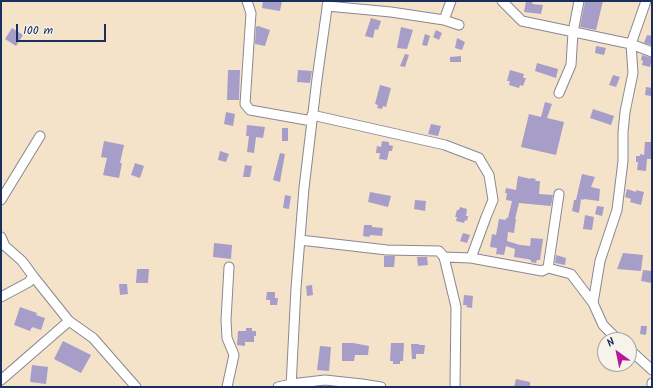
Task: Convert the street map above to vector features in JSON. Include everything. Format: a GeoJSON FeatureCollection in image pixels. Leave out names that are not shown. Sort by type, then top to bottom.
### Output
{"type":"FeatureCollection","features":[{"type":"Feature","properties":{"kind":"street"},"geometry":{"type":"LineString","coordinates":[[247,1],[252,14],[245,104],[250,110],[312,118],[445,145],[479,158],[489,175],[493,200],[471,258]]}},
{"type":"Feature","properties":{"kind":"street"},"geometry":{"type":"LineString","coordinates":[[444,20],[451,1]]}},
{"type":"Feature","properties":{"kind":"street"},"geometry":{"type":"LineString","coordinates":[[502,1],[522,21],[631,44],[652,52]]}},
{"type":"Feature","properties":{"kind":"street"},"geometry":{"type":"LineString","coordinates":[[559,93],[571,65],[573,32],[579,1]]}},
{"type":"Feature","properties":{"kind":"street"},"geometry":{"type":"LineString","coordinates":[[593,303],[600,261],[617,210],[623,162],[625,112],[633,73],[631,44],[646,1]]}},
{"type":"Feature","properties":{"kind":"street"},"geometry":{"type":"LineString","coordinates":[[291,385],[296,288],[304,188],[316,79],[328,4],[444,20],[459,25]]}},
{"type":"Feature","properties":{"kind":"street"},"geometry":{"type":"LineString","coordinates":[[1,200],[40,136]]}},
{"type":"Feature","properties":{"kind":"street"},"geometry":{"type":"LineString","coordinates":[[548,268],[559,194]]}},
{"type":"Feature","properties":{"kind":"street"},"geometry":{"type":"LineString","coordinates":[[1,237],[5,246],[22,261],[69,321],[93,338],[136,387]]}},
{"type":"Feature","properties":{"kind":"street"},"geometry":{"type":"LineString","coordinates":[[300,240],[387,250],[439,251],[444,257],[456,307],[454,387]]}},
{"type":"Feature","properties":{"kind":"street"},"geometry":{"type":"LineString","coordinates":[[444,257],[471,258],[542,271],[548,268],[571,274],[593,303],[603,325],[610,332]]}},
{"type":"Feature","properties":{"kind":"street"},"geometry":{"type":"LineString","coordinates":[[227,387],[234,356],[227,338],[226,320],[229,267]]}},
{"type":"Feature","properties":{"kind":"street"},"geometry":{"type":"LineString","coordinates":[[1,297],[29,282],[33,276]]}},
{"type":"Feature","properties":{"kind":"street"},"geometry":{"type":"LineString","coordinates":[[1,380],[69,321]]}},
{"type":"Feature","properties":{"kind":"street"},"geometry":{"type":"LineString","coordinates":[[637,356],[652,370]]}},
{"type":"Feature","properties":{"kind":"street"},"geometry":{"type":"LineString","coordinates":[[278,387],[325,380],[380,387]]}},
{"type":"Feature","properties":{"kind":"building"},"geometry":{"type":"Polygon","coordinates":[[[263,1],[282,1],[280,11],[262,8],[263,1]]]}},
{"type":"Feature","properties":{"kind":"building"},"geometry":{"type":"Polygon","coordinates":[[[526,1],[533,1],[532,4],[543,5],[541,14],[524,12],[526,1]]]}},
{"type":"Feature","properties":{"kind":"building"},"geometry":{"type":"Polygon","coordinates":[[[585,1],[603,1],[596,30],[580,27],[585,1]]]}},
{"type":"Feature","properties":{"kind":"building"},"geometry":{"type":"Polygon","coordinates":[[[371,18],[381,21],[378,30],[375,29],[373,38],[365,36],[371,18]]]}},
{"type":"Feature","properties":{"kind":"building"},"geometry":{"type":"Polygon","coordinates":[[[258,26],[270,30],[265,46],[255,44],[256,27],[258,26]]]}},
{"type":"Feature","properties":{"kind":"building"},"geometry":{"type":"Polygon","coordinates":[[[401,27],[413,30],[407,49],[397,48],[401,27]]]}},
{"type":"Feature","properties":{"kind":"building"},"geometry":{"type":"Polygon","coordinates":[[[12,28],[23,35],[16,46],[5,39],[12,28]]]}},
{"type":"Feature","properties":{"kind":"building"},"geometry":{"type":"Polygon","coordinates":[[[436,30],[442,33],[439,40],[433,37],[436,30]]]}},
{"type":"Feature","properties":{"kind":"building"},"geometry":{"type":"Polygon","coordinates":[[[425,34],[430,36],[427,46],[422,45],[425,34]]]}},
{"type":"Feature","properties":{"kind":"building"},"geometry":{"type":"Polygon","coordinates":[[[647,35],[652,36],[651,45],[644,43],[647,35]]]}},
{"type":"Feature","properties":{"kind":"building"},"geometry":{"type":"Polygon","coordinates":[[[457,38],[465,42],[462,50],[455,48],[457,38]]]}},
{"type":"Feature","properties":{"kind":"building"},"geometry":{"type":"Polygon","coordinates":[[[596,46],[606,48],[604,55],[595,53],[596,46]]]}},
{"type":"Feature","properties":{"kind":"building"},"geometry":{"type":"Polygon","coordinates":[[[405,54],[409,55],[405,67],[400,66],[405,54]]]}},
{"type":"Feature","properties":{"kind":"building"},"geometry":{"type":"Polygon","coordinates":[[[642,55],[652,58],[650,67],[642,65],[642,55]]]}},
{"type":"Feature","properties":{"kind":"building"},"geometry":{"type":"Polygon","coordinates":[[[461,56],[461,62],[450,62],[450,57],[461,56]]]}},
{"type":"Feature","properties":{"kind":"building"},"geometry":{"type":"Polygon","coordinates":[[[537,63],[558,69],[556,78],[535,71],[537,63]]]}},
{"type":"Feature","properties":{"kind":"building"},"geometry":{"type":"Polygon","coordinates":[[[228,70],[240,70],[239,100],[227,100],[228,70]]]}},
{"type":"Feature","properties":{"kind":"building"},"geometry":{"type":"Polygon","coordinates":[[[298,70],[312,71],[310,83],[297,82],[298,70]]]}},
{"type":"Feature","properties":{"kind":"building"},"geometry":{"type":"Polygon","coordinates":[[[510,70],[524,74],[523,78],[526,78],[523,86],[520,85],[519,88],[509,85],[510,81],[507,81],[510,70]]]}},
{"type":"Feature","properties":{"kind":"building"},"geometry":{"type":"Polygon","coordinates":[[[613,75],[620,77],[616,87],[609,85],[613,75]]]}},
{"type":"Feature","properties":{"kind":"building"},"geometry":{"type":"Polygon","coordinates":[[[380,85],[391,88],[386,107],[383,106],[382,109],[377,108],[378,105],[375,104],[380,85]]]}},
{"type":"Feature","properties":{"kind":"building"},"geometry":{"type":"Polygon","coordinates":[[[646,87],[652,88],[651,96],[645,95],[646,87]]]}},
{"type":"Feature","properties":{"kind":"building"},"geometry":{"type":"Polygon","coordinates":[[[545,102],[552,104],[547,118],[564,122],[556,155],[521,147],[529,114],[541,117],[545,102]]]}},
{"type":"Feature","properties":{"kind":"building"},"geometry":{"type":"Polygon","coordinates":[[[593,109],[614,116],[611,125],[590,118],[593,109]]]}},
{"type":"Feature","properties":{"kind":"building"},"geometry":{"type":"Polygon","coordinates":[[[226,112],[235,114],[233,126],[224,124],[226,112]]]}},
{"type":"Feature","properties":{"kind":"building"},"geometry":{"type":"Polygon","coordinates":[[[431,124],[441,126],[438,136],[428,134],[431,124]]]}},
{"type":"Feature","properties":{"kind":"building"},"geometry":{"type":"Polygon","coordinates":[[[247,125],[265,127],[263,138],[256,137],[254,153],[247,152],[249,136],[246,136],[247,125]]]}},
{"type":"Feature","properties":{"kind":"building"},"geometry":{"type":"Polygon","coordinates":[[[282,128],[288,128],[288,141],[282,141],[282,128]]]}},
{"type":"Feature","properties":{"kind":"building"},"geometry":{"type":"Polygon","coordinates":[[[104,141],[124,145],[120,163],[122,163],[119,178],[103,175],[107,158],[101,157],[104,141]]]}},
{"type":"Feature","properties":{"kind":"building"},"geometry":{"type":"Polygon","coordinates":[[[382,141],[389,142],[389,145],[393,146],[392,151],[389,151],[387,160],[379,159],[380,153],[376,153],[377,146],[381,147],[382,141]]]}},
{"type":"Feature","properties":{"kind":"building"},"geometry":{"type":"Polygon","coordinates":[[[645,142],[652,142],[651,159],[647,159],[646,171],[637,170],[638,162],[636,162],[636,156],[640,156],[640,154],[644,155],[645,142]]]}},
{"type":"Feature","properties":{"kind":"building"},"geometry":{"type":"Polygon","coordinates":[[[220,151],[229,154],[226,162],[218,160],[220,151]]]}},
{"type":"Feature","properties":{"kind":"building"},"geometry":{"type":"Polygon","coordinates":[[[280,153],[285,154],[280,182],[273,180],[280,153]]]}},
{"type":"Feature","properties":{"kind":"building"},"geometry":{"type":"Polygon","coordinates":[[[135,163],[144,166],[140,178],[131,175],[135,163]]]}},
{"type":"Feature","properties":{"kind":"building"},"geometry":{"type":"Polygon","coordinates":[[[245,165],[252,166],[250,177],[243,177],[245,165]]]}},
{"type":"Feature","properties":{"kind":"building"},"geometry":{"type":"Polygon","coordinates":[[[582,174],[595,177],[591,187],[600,189],[599,201],[581,199],[579,213],[572,211],[582,174]]]}},
{"type":"Feature","properties":{"kind":"building"},"geometry":{"type":"Polygon","coordinates":[[[518,176],[540,181],[539,194],[553,195],[551,206],[519,203],[515,219],[514,233],[508,232],[507,241],[520,245],[530,246],[531,238],[543,239],[540,260],[537,260],[536,263],[531,262],[531,260],[514,257],[515,249],[506,246],[504,255],[496,254],[497,248],[490,247],[492,234],[496,235],[499,219],[506,220],[506,218],[508,218],[512,201],[506,200],[506,188],[516,190],[518,176]]]}},
{"type":"Feature","properties":{"kind":"building"},"geometry":{"type":"Polygon","coordinates":[[[627,189],[636,192],[636,190],[644,192],[641,205],[630,202],[631,199],[625,197],[627,189]]]}},
{"type":"Feature","properties":{"kind":"building"},"geometry":{"type":"Polygon","coordinates":[[[370,192],[391,196],[388,207],[368,202],[370,192]]]}},
{"type":"Feature","properties":{"kind":"building"},"geometry":{"type":"Polygon","coordinates":[[[285,195],[291,196],[289,209],[283,208],[285,195]]]}},
{"type":"Feature","properties":{"kind":"building"},"geometry":{"type":"Polygon","coordinates":[[[415,200],[426,201],[425,211],[414,209],[415,200]]]}},
{"type":"Feature","properties":{"kind":"building"},"geometry":{"type":"Polygon","coordinates":[[[597,206],[604,207],[602,216],[595,214],[597,206]]]}},
{"type":"Feature","properties":{"kind":"building"},"geometry":{"type":"Polygon","coordinates":[[[460,207],[467,209],[467,221],[465,220],[464,223],[456,221],[457,217],[455,217],[457,210],[459,210],[460,207]]]}},
{"type":"Feature","properties":{"kind":"building"},"geometry":{"type":"Polygon","coordinates":[[[585,215],[594,217],[592,230],[583,229],[585,215]]]}},
{"type":"Feature","properties":{"kind":"building"},"geometry":{"type":"Polygon","coordinates":[[[364,225],[372,225],[372,227],[383,228],[382,236],[363,236],[364,225]]]}},
{"type":"Feature","properties":{"kind":"building"},"geometry":{"type":"Polygon","coordinates":[[[463,233],[470,235],[467,243],[460,241],[463,233]]]}},
{"type":"Feature","properties":{"kind":"building"},"geometry":{"type":"Polygon","coordinates":[[[214,243],[232,245],[231,259],[213,257],[214,243]]]}},
{"type":"Feature","properties":{"kind":"building"},"geometry":{"type":"Polygon","coordinates":[[[623,253],[643,255],[641,271],[617,269],[623,253]]]}},
{"type":"Feature","properties":{"kind":"building"},"geometry":{"type":"Polygon","coordinates":[[[556,255],[566,258],[565,265],[555,263],[556,255]]]}},
{"type":"Feature","properties":{"kind":"building"},"geometry":{"type":"Polygon","coordinates":[[[384,256],[395,256],[394,267],[384,267],[384,256]]]}},
{"type":"Feature","properties":{"kind":"building"},"geometry":{"type":"Polygon","coordinates":[[[417,257],[427,257],[428,265],[418,266],[417,257]]]}},
{"type":"Feature","properties":{"kind":"building"},"geometry":{"type":"Polygon","coordinates":[[[137,269],[149,269],[148,283],[136,283],[137,269]]]}},
{"type":"Feature","properties":{"kind":"building"},"geometry":{"type":"Polygon","coordinates":[[[643,270],[652,271],[652,283],[641,281],[643,270]]]}},
{"type":"Feature","properties":{"kind":"building"},"geometry":{"type":"Polygon","coordinates":[[[119,284],[127,284],[128,294],[120,295],[119,284]]]}},
{"type":"Feature","properties":{"kind":"building"},"geometry":{"type":"Polygon","coordinates":[[[312,285],[313,295],[307,296],[306,286],[312,285]]]}},
{"type":"Feature","properties":{"kind":"building"},"geometry":{"type":"Polygon","coordinates":[[[267,292],[275,292],[275,298],[278,298],[277,305],[270,305],[270,300],[266,300],[267,292]]]}},
{"type":"Feature","properties":{"kind":"building"},"geometry":{"type":"Polygon","coordinates":[[[464,295],[473,296],[472,308],[466,307],[467,305],[463,305],[464,295]]]}},
{"type":"Feature","properties":{"kind":"building"},"geometry":{"type":"Polygon","coordinates":[[[20,307],[37,313],[36,315],[45,318],[41,330],[32,327],[30,331],[14,325],[20,307]]]}},
{"type":"Feature","properties":{"kind":"building"},"geometry":{"type":"Polygon","coordinates":[[[641,326],[647,326],[646,335],[640,334],[641,326]]]}},
{"type":"Feature","properties":{"kind":"building"},"geometry":{"type":"Polygon","coordinates":[[[246,328],[252,328],[252,331],[256,331],[254,342],[245,342],[245,346],[237,345],[238,331],[246,331],[246,328]]]}},
{"type":"Feature","properties":{"kind":"building"},"geometry":{"type":"Polygon","coordinates":[[[63,341],[91,355],[81,373],[54,359],[63,341]]]}},
{"type":"Feature","properties":{"kind":"building"},"geometry":{"type":"Polygon","coordinates":[[[342,343],[353,343],[369,346],[368,355],[355,355],[354,361],[342,361],[342,343]]]}},
{"type":"Feature","properties":{"kind":"building"},"geometry":{"type":"Polygon","coordinates":[[[391,343],[404,343],[403,361],[400,361],[400,364],[393,364],[393,361],[390,361],[391,343]]]}},
{"type":"Feature","properties":{"kind":"building"},"geometry":{"type":"Polygon","coordinates":[[[411,344],[425,345],[424,354],[416,354],[416,359],[412,359],[411,344]]]}},
{"type":"Feature","properties":{"kind":"building"},"geometry":{"type":"Polygon","coordinates":[[[320,346],[331,347],[329,371],[317,370],[320,346]]]}},
{"type":"Feature","properties":{"kind":"building"},"geometry":{"type":"Polygon","coordinates":[[[32,365],[48,367],[46,384],[30,382],[32,365]]]}},
{"type":"Feature","properties":{"kind":"building"},"geometry":{"type":"Polygon","coordinates":[[[516,379],[530,382],[530,387],[514,387],[516,379]]]}}]}
